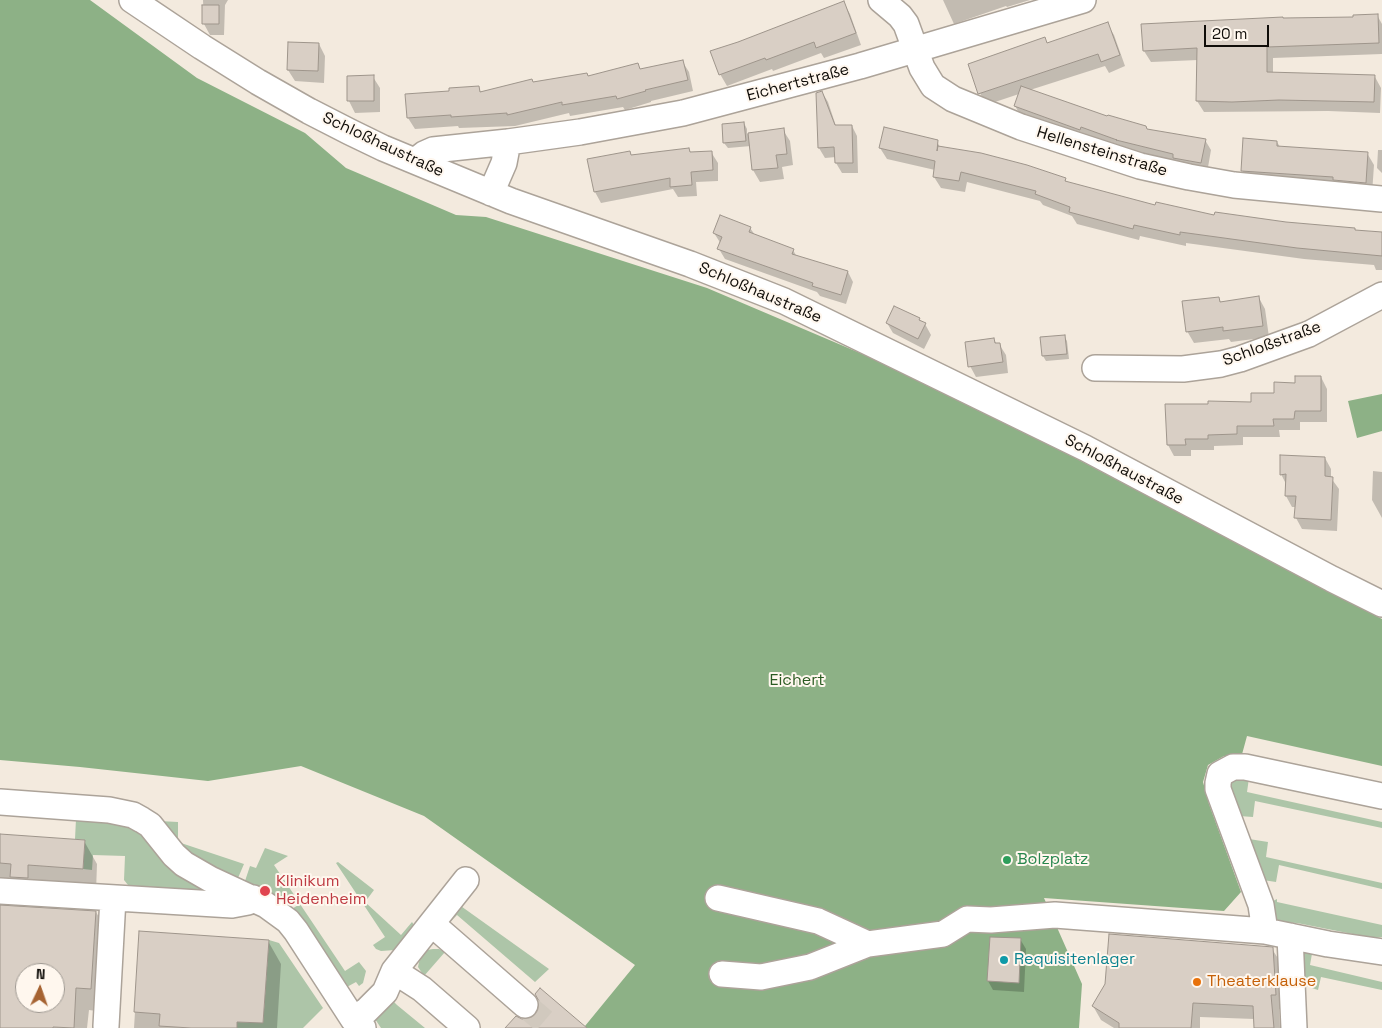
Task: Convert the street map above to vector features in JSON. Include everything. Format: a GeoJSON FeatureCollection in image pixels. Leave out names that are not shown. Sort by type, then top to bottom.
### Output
{"type":"FeatureCollection","features":[{"type":"Feature","properties":{"kind":"street","name":"Schloßhaustraße"},"geometry":{"type":"LineString","coordinates":[[132,0],[202,47],[300,106],[358,136],[538,212],[712,272],[784,301],[1085,448],[1382,604]]}},
{"type":"Feature","properties":{"kind":"street","name":"Hellensteinstraße"},"geometry":{"type":"LineString","coordinates":[[881,0],[900,16],[906,24],[926,76],[941,93],[1021,127],[1140,166],[1188,177],[1225,183],[1382,199]]}},
{"type":"Feature","properties":{"kind":"street","name":"Eichertstraße"},"geometry":{"type":"LineString","coordinates":[[416,161],[424,154],[433,150],[580,132],[683,113],[916,50],[1083,0]]}},
{"type":"Feature","properties":{"kind":"street"},"geometry":{"type":"LineString","coordinates":[[491,193],[504,163],[508,142]]}},
{"type":"Feature","properties":{"kind":"street","name":"Schloßstraße"},"geometry":{"type":"LineString","coordinates":[[1095,368],[1184,369],[1221,364],[1309,334],[1382,295]]}},
{"type":"Feature","properties":{"kind":"street"},"geometry":{"type":"LineString","coordinates":[[1265,931],[1261,905],[1218,789],[1220,774],[1232,767],[1245,767],[1382,796]]}},
{"type":"Feature","properties":{"kind":"street"},"geometry":{"type":"LineString","coordinates":[[0,802],[109,810],[133,815],[150,825],[174,855],[184,864],[210,879],[275,910],[288,921],[353,1019],[366,1011],[380,997],[389,985],[394,971],[466,880]]}},
{"type":"Feature","properties":{"kind":"street"},"geometry":{"type":"LineString","coordinates":[[0,891],[232,905],[248,902],[253,898]]}},
{"type":"Feature","properties":{"kind":"street"},"geometry":{"type":"LineString","coordinates":[[106,1026],[113,898]]}},
{"type":"Feature","properties":{"kind":"street"},"geometry":{"type":"LineString","coordinates":[[718,898],[818,921],[868,944]]}},
{"type":"Feature","properties":{"kind":"street"},"geometry":{"type":"LineString","coordinates":[[722,974],[761,977],[810,967],[868,944],[943,934],[966,919],[991,920],[1055,915],[1265,931],[1338,946],[1382,952]]}},
{"type":"Feature","properties":{"kind":"street"},"geometry":{"type":"LineString","coordinates":[[432,924],[525,1005]]}},
{"type":"Feature","properties":{"kind":"street"},"geometry":{"type":"LineString","coordinates":[[1290,936],[1294,1028]]}},
{"type":"Feature","properties":{"kind":"street"},"geometry":{"type":"LineString","coordinates":[[394,971],[422,989],[467,1028]]}},
{"type":"Feature","properties":{"kind":"green space","name":"Eichert"},"geometry":{"type":"Polygon","coordinates":[[[0,0],[90,0],[197,78],[305,133],[346,168],[456,215],[486,217],[707,288],[940,387],[1382,619],[1382,766],[1247,736],[1241,758],[1224,756],[1208,765],[1203,782],[1209,804],[1241,892],[1224,911],[1044,898],[1082,984],[1079,1028],[587,1028],[585,1026],[635,965],[424,816],[301,766],[208,781],[0,760],[0,0]]]}},
{"type":"Feature","properties":{"kind":"green space"},"geometry":{"type":"Polygon","coordinates":[[[1382,394],[1382,431],[1357,438],[1348,401],[1382,394]]]}},
{"type":"Feature","properties":{"kind":"green space"},"geometry":{"type":"Polygon","coordinates":[[[1233,777],[1249,778],[1247,792],[1382,822],[1382,828],[1255,801],[1253,817],[1239,816],[1226,789],[1233,777]]]}},
{"type":"Feature","properties":{"kind":"green space"},"geometry":{"type":"Polygon","coordinates":[[[76,819],[128,824],[218,893],[136,890],[124,880],[125,856],[93,855],[92,870],[83,869],[85,840],[75,839],[76,819]]]}},
{"type":"Feature","properties":{"kind":"green space"},"geometry":{"type":"Polygon","coordinates":[[[159,821],[178,822],[178,842],[244,864],[238,878],[192,858],[159,821]]]}},
{"type":"Feature","properties":{"kind":"green space"},"geometry":{"type":"Polygon","coordinates":[[[1249,839],[1268,842],[1266,857],[1382,883],[1382,889],[1279,865],[1276,882],[1263,880],[1249,839]]]}},
{"type":"Feature","properties":{"kind":"green space"},"geometry":{"type":"Polygon","coordinates":[[[265,848],[288,856],[274,865],[297,899],[287,907],[264,890],[245,881],[250,866],[256,868],[265,848]]]}},
{"type":"Feature","properties":{"kind":"green space"},"geometry":{"type":"Polygon","coordinates":[[[338,862],[374,890],[365,902],[401,935],[412,922],[414,925],[414,930],[395,950],[381,951],[373,945],[385,937],[336,863],[338,862]]]}},
{"type":"Feature","properties":{"kind":"green space"},"geometry":{"type":"Polygon","coordinates":[[[1277,899],[1277,902],[1382,925],[1382,937],[1373,938],[1297,923],[1279,922],[1272,919],[1269,903],[1277,899]]]}},
{"type":"Feature","properties":{"kind":"green space"},"geometry":{"type":"Polygon","coordinates":[[[300,904],[345,971],[359,962],[366,971],[363,983],[359,986],[356,982],[345,988],[290,910],[300,904]]]}},
{"type":"Feature","properties":{"kind":"green space"},"geometry":{"type":"Polygon","coordinates":[[[458,904],[549,969],[535,982],[457,915],[446,926],[458,904]]]}},
{"type":"Feature","properties":{"kind":"green space"},"geometry":{"type":"Polygon","coordinates":[[[269,940],[279,943],[323,1008],[303,1028],[237,1028],[237,1022],[263,1023],[269,940]]]}},
{"type":"Feature","properties":{"kind":"green space"},"geometry":{"type":"Polygon","coordinates":[[[1313,948],[1310,965],[1382,982],[1382,990],[1321,977],[1318,990],[1306,986],[1303,982],[1301,954],[1306,949],[1313,948]]]}},
{"type":"Feature","properties":{"kind":"green space"},"geometry":{"type":"Polygon","coordinates":[[[433,949],[445,952],[424,976],[418,967],[419,962],[427,950],[433,949]]]}},
{"type":"Feature","properties":{"kind":"green space"},"geometry":{"type":"Polygon","coordinates":[[[389,997],[425,1028],[381,1028],[371,1013],[389,997]]]}},
{"type":"Feature","properties":{"kind":"building"},"geometry":{"type":"Polygon","coordinates":[[[844,1],[856,33],[816,48],[814,42],[719,75],[710,51],[844,1]]]}},
{"type":"Feature","properties":{"kind":"building"},"geometry":{"type":"Polygon","coordinates":[[[202,5],[219,5],[219,24],[202,24],[202,5]]]}},
{"type":"Feature","properties":{"kind":"building"},"geometry":{"type":"Polygon","coordinates":[[[1378,14],[1379,43],[1267,47],[1267,72],[1375,75],[1374,102],[1196,101],[1197,48],[1143,51],[1141,24],[1283,17],[1353,17],[1353,15],[1378,14]]]}},
{"type":"Feature","properties":{"kind":"building"},"geometry":{"type":"Polygon","coordinates":[[[1108,22],[1120,55],[1101,62],[1098,54],[978,94],[968,64],[1045,37],[1047,43],[1108,22]]]}},
{"type":"Feature","properties":{"kind":"building"},"geometry":{"type":"Polygon","coordinates":[[[288,42],[319,43],[318,71],[287,70],[288,42]]]}},
{"type":"Feature","properties":{"kind":"building"},"geometry":{"type":"Polygon","coordinates":[[[683,60],[688,80],[617,99],[616,96],[562,105],[562,102],[507,115],[507,113],[407,118],[405,94],[449,91],[449,88],[479,86],[480,92],[532,79],[533,82],[587,73],[588,76],[638,63],[640,69],[683,60]]]}},
{"type":"Feature","properties":{"kind":"building"},"geometry":{"type":"Polygon","coordinates":[[[374,75],[374,101],[347,101],[347,76],[374,75]]]}},
{"type":"Feature","properties":{"kind":"building"},"geometry":{"type":"Polygon","coordinates":[[[1021,86],[1107,116],[1146,126],[1147,129],[1206,139],[1201,163],[1173,158],[1173,154],[1116,140],[1081,127],[1080,130],[1014,106],[1021,86]]]}},
{"type":"Feature","properties":{"kind":"building"},"geometry":{"type":"Polygon","coordinates":[[[822,91],[835,125],[852,125],[853,163],[835,163],[834,147],[818,148],[816,93],[822,91]]]}},
{"type":"Feature","properties":{"kind":"building"},"geometry":{"type":"Polygon","coordinates":[[[744,122],[746,141],[723,143],[722,124],[744,122]]]}},
{"type":"Feature","properties":{"kind":"building"},"geometry":{"type":"Polygon","coordinates":[[[884,127],[938,140],[937,151],[938,146],[981,153],[1066,178],[1065,181],[1155,205],[1156,202],[1214,215],[1215,212],[1382,232],[1382,256],[1297,248],[1180,232],[1180,235],[1134,225],[1133,229],[1069,212],[1070,207],[1035,194],[1036,191],[961,172],[959,181],[933,177],[935,161],[879,148],[884,127]]]}},
{"type":"Feature","properties":{"kind":"building"},"geometry":{"type":"Polygon","coordinates":[[[784,128],[787,154],[776,155],[778,168],[752,170],[748,133],[784,128]]]}},
{"type":"Feature","properties":{"kind":"building"},"geometry":{"type":"Polygon","coordinates":[[[1243,138],[1277,141],[1277,146],[1368,152],[1366,183],[1333,180],[1333,177],[1241,171],[1243,138]]]}},
{"type":"Feature","properties":{"kind":"building"},"geometry":{"type":"Polygon","coordinates":[[[689,148],[690,152],[712,151],[713,170],[691,172],[692,185],[670,187],[670,178],[594,192],[587,159],[630,151],[631,155],[689,148]]]}},
{"type":"Feature","properties":{"kind":"building"},"geometry":{"type":"Polygon","coordinates":[[[720,215],[751,227],[749,232],[794,249],[792,254],[848,271],[841,295],[812,286],[813,283],[717,249],[722,237],[713,233],[720,215]]]}},
{"type":"Feature","properties":{"kind":"building"},"geometry":{"type":"Polygon","coordinates":[[[1259,296],[1263,326],[1223,331],[1223,327],[1186,332],[1182,301],[1219,297],[1220,302],[1259,296]]]}},
{"type":"Feature","properties":{"kind":"building"},"geometry":{"type":"Polygon","coordinates":[[[894,306],[920,318],[919,320],[926,323],[918,339],[886,323],[894,306]]]}},
{"type":"Feature","properties":{"kind":"building"},"geometry":{"type":"Polygon","coordinates":[[[1065,335],[1067,354],[1042,356],[1040,337],[1065,335]]]}},
{"type":"Feature","properties":{"kind":"building"},"geometry":{"type":"Polygon","coordinates":[[[994,338],[995,343],[1000,343],[1003,362],[968,367],[965,342],[994,338]]]}},
{"type":"Feature","properties":{"kind":"building"},"geometry":{"type":"Polygon","coordinates":[[[1295,376],[1321,376],[1321,411],[1295,411],[1294,419],[1273,419],[1274,426],[1237,426],[1237,434],[1208,435],[1208,439],[1185,439],[1186,445],[1167,445],[1165,404],[1208,404],[1208,401],[1251,402],[1251,393],[1274,393],[1274,382],[1295,383],[1295,376]]]}},
{"type":"Feature","properties":{"kind":"building"},"geometry":{"type":"Polygon","coordinates":[[[1280,455],[1325,457],[1325,476],[1333,477],[1331,520],[1294,518],[1296,496],[1285,496],[1286,474],[1280,475],[1280,455]]]}},
{"type":"Feature","properties":{"kind":"building"},"geometry":{"type":"Polygon","coordinates":[[[0,834],[85,840],[83,869],[28,865],[28,878],[10,877],[11,864],[0,863],[0,834]]]}},
{"type":"Feature","properties":{"kind":"building"},"geometry":{"type":"Polygon","coordinates":[[[0,905],[96,911],[91,989],[76,988],[74,1028],[0,1028],[0,905]]]}},
{"type":"Feature","properties":{"kind":"building"},"geometry":{"type":"Polygon","coordinates":[[[139,931],[269,940],[263,1023],[237,1022],[237,1028],[159,1026],[160,1014],[134,1012],[139,931]]]}},
{"type":"Feature","properties":{"kind":"building"},"geometry":{"type":"Polygon","coordinates":[[[1109,934],[1273,947],[1276,995],[1271,995],[1274,1028],[1254,1028],[1253,1006],[1193,1003],[1191,1028],[1119,1028],[1119,1023],[1092,1006],[1105,984],[1109,934]]]}},
{"type":"Feature","properties":{"kind":"building","name":"Requisitenlager"},"geometry":{"type":"Polygon","coordinates":[[[990,937],[1021,938],[1019,983],[987,981],[990,937]]]}},
{"type":"Feature","properties":{"kind":"building"},"geometry":{"type":"Polygon","coordinates":[[[540,988],[587,1028],[505,1028],[516,1016],[522,1019],[529,1019],[536,1014],[539,1001],[535,994],[540,988]]]}},
{"type":"Feature","properties":{"kind":"tunnel"},"geometry":{"type":"LineString","coordinates":[[525,1005],[552,1028]]}},
{"type":"Feature","properties":{"kind":"place","name":"Bolzplatz"},"geometry":{"type":"Point","coordinates":[1007,860]}},
{"type":"Feature","properties":{"kind":"place","name":"Klinikum Heidenheim"},"geometry":{"type":"Point","coordinates":[265,891]}},
{"type":"Feature","properties":{"kind":"place","name":"Requisitenlager"},"geometry":{"type":"Point","coordinates":[1004,960]}},
{"type":"Feature","properties":{"kind":"place","name":"Theaterklause"},"geometry":{"type":"Point","coordinates":[1197,982]}}]}
